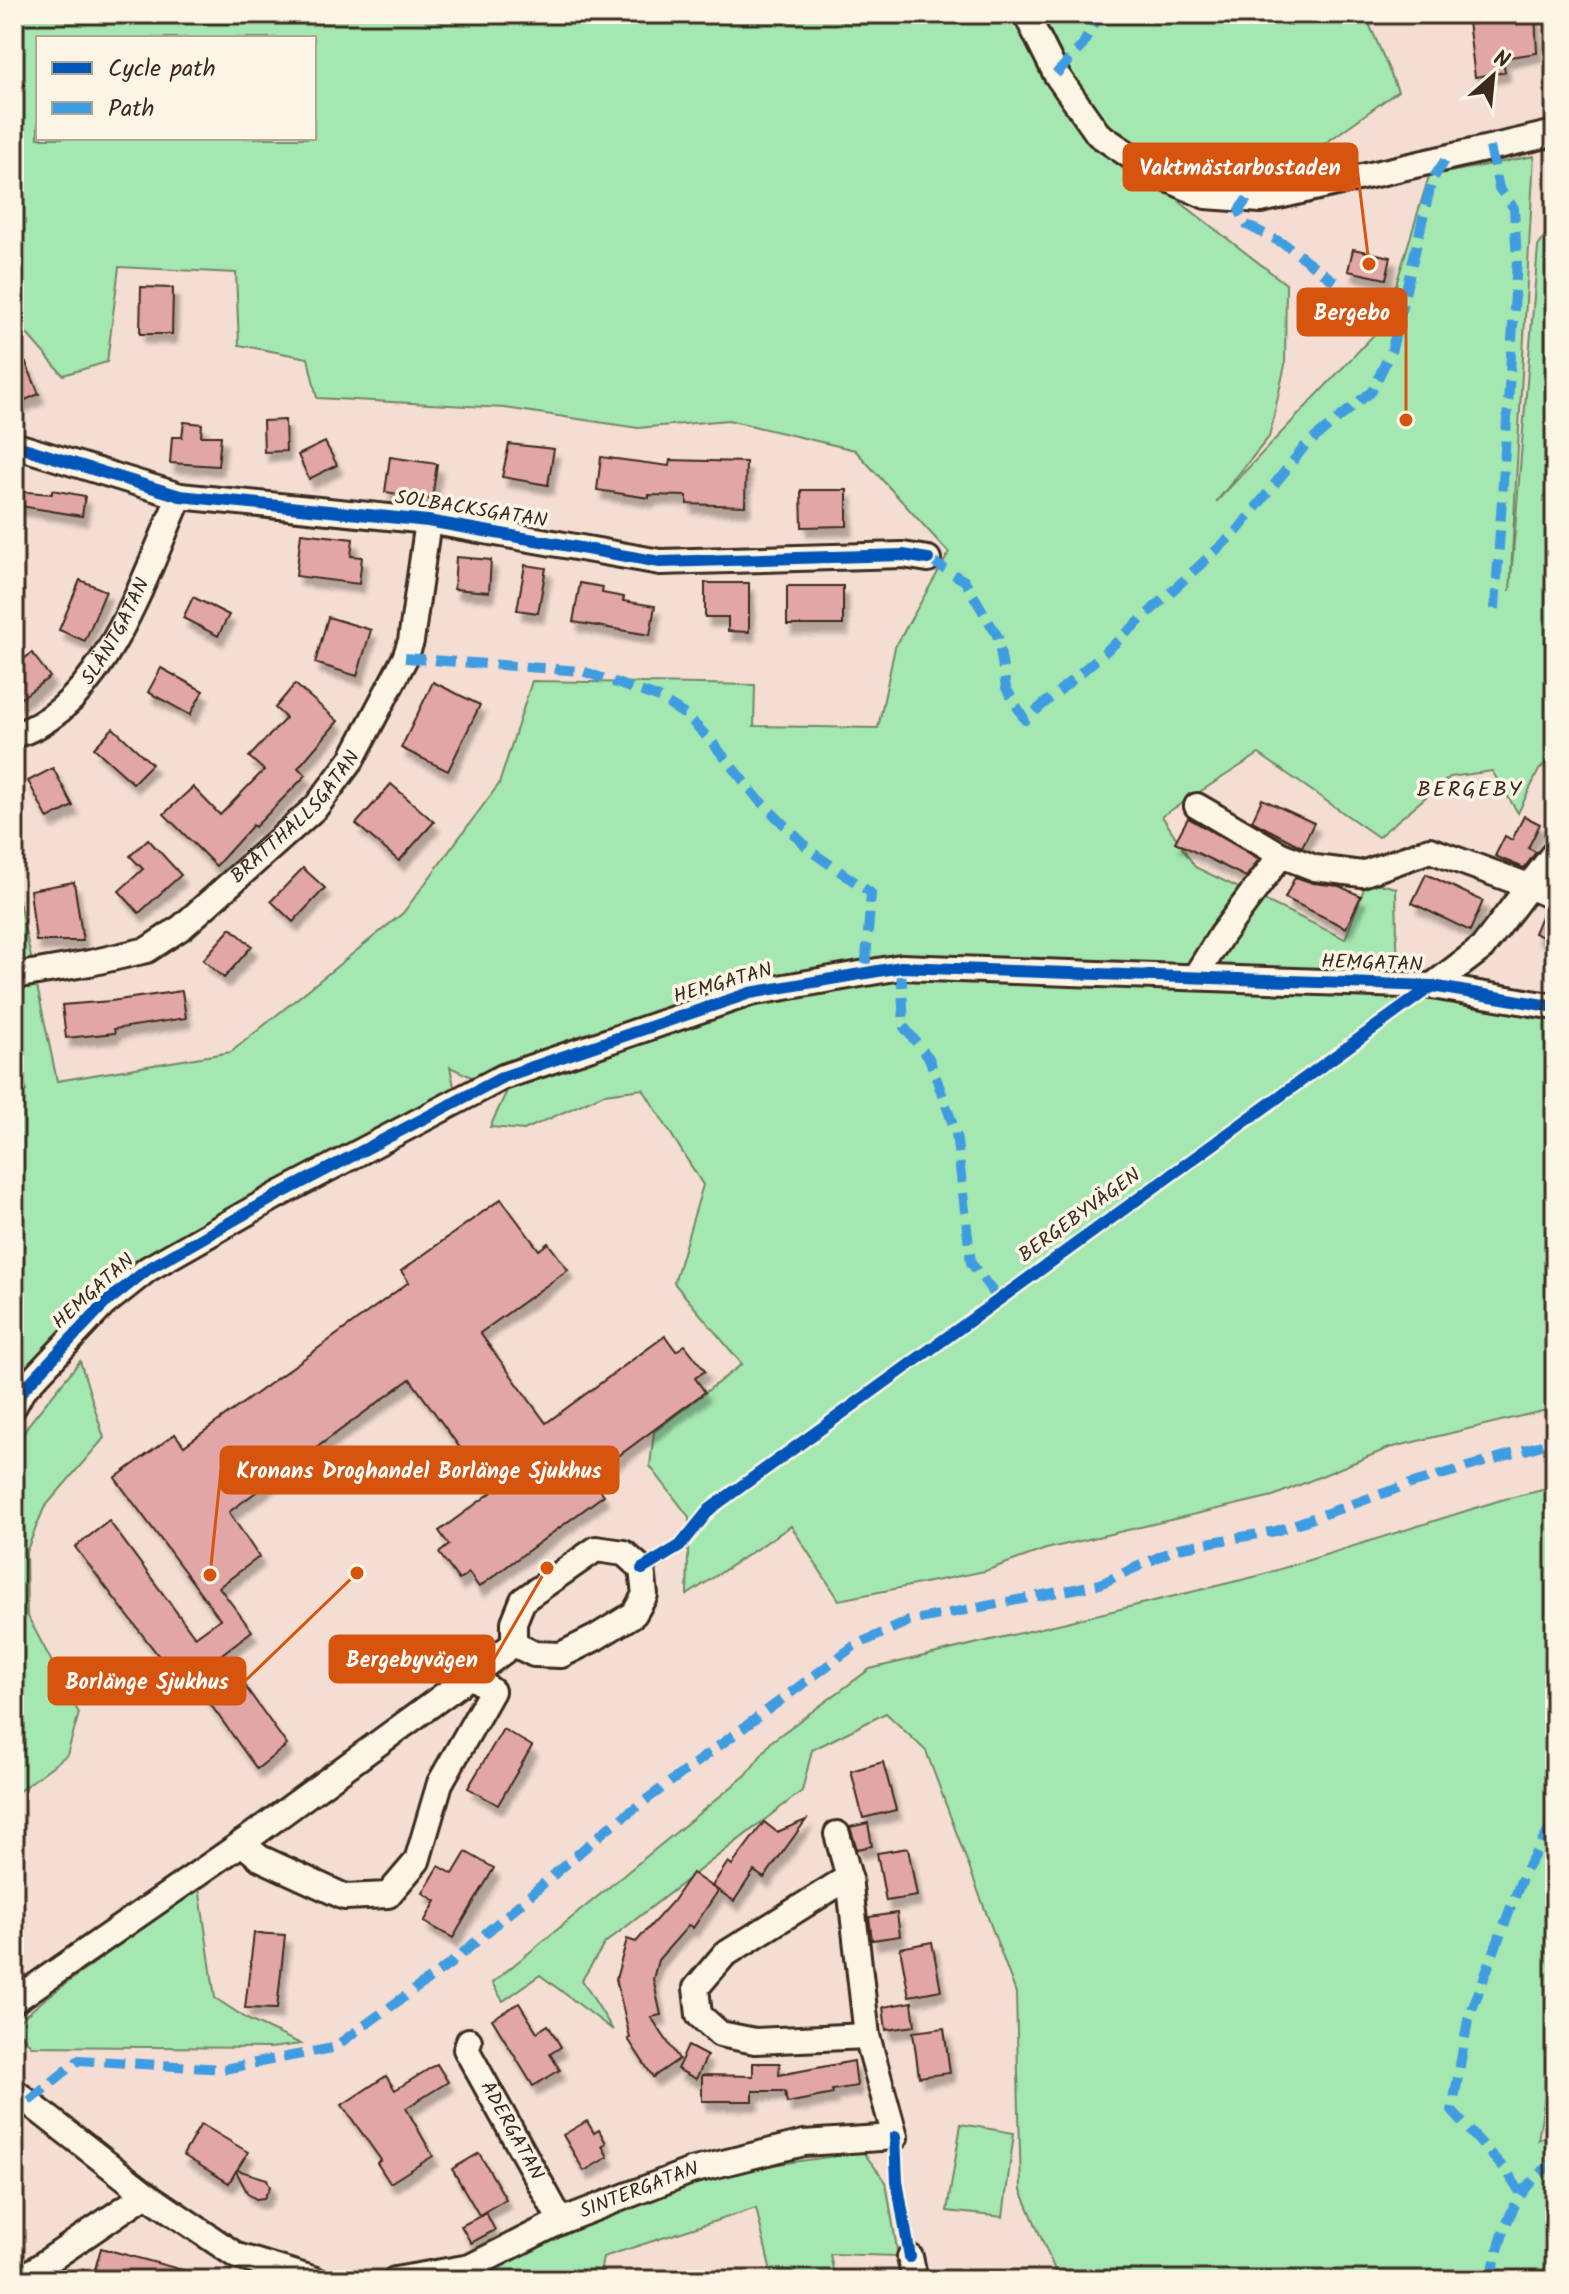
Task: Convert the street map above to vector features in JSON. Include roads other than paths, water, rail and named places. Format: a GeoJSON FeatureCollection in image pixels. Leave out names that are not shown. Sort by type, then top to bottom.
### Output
{"type":"FeatureCollection","features":[{"type":"Feature","properties":{"kind":"street"},"geometry":{"type":"LineString","coordinates":[[1026,14],[1056,74],[1098,134],[1157,174],[1206,196],[1261,200],[1555,133]]}},
{"type":"Feature","properties":{"kind":"street","name":"SOLBACKSGATAN"},"geometry":{"type":"LineString","coordinates":[[14,445],[180,496],[428,521],[660,562],[903,555],[928,559]]}},
{"type":"Feature","properties":{"kind":"street","name":"SLÄNTGATAN"},"geometry":{"type":"LineString","coordinates":[[14,735],[28,732],[62,711],[105,661],[180,496]]}},
{"type":"Feature","properties":{"kind":"street","name":"BRÄTTHÄLLSGATAN"},"geometry":{"type":"LineString","coordinates":[[14,976],[147,950],[182,927],[316,807],[352,759],[405,658],[411,641],[428,521]]}},
{"type":"Feature","properties":{"kind":"street"},"geometry":{"type":"LineString","coordinates":[[1197,806],[1281,855],[1315,868],[1362,874],[1430,850],[1555,898]]}},
{"type":"Feature","properties":{"kind":"street"},"geometry":{"type":"LineString","coordinates":[[1432,986],[1482,948],[1555,852]]}},
{"type":"Feature","properties":{"kind":"street"},"geometry":{"type":"LineString","coordinates":[[1195,977],[1222,934],[1281,855]]}},
{"type":"Feature","properties":{"kind":"street","name":"HEMGATAN"},"geometry":{"type":"LineString","coordinates":[[14,1406],[22,1391],[95,1313],[148,1269],[278,1195],[503,1077],[750,993],[901,967],[1432,986],[1555,1007]]}},
{"type":"Feature","properties":{"kind":"street"},"geometry":{"type":"LineString","coordinates":[[596,1549],[624,1553],[642,1569],[645,1595],[634,1614],[561,1655],[534,1654],[514,1644],[514,1622],[523,1600],[596,1549]]}},
{"type":"Feature","properties":{"kind":"street"},"geometry":{"type":"LineString","coordinates":[[14,2001],[242,1843],[514,1644]]}},
{"type":"Feature","properties":{"kind":"street"},"geometry":{"type":"LineString","coordinates":[[242,1843],[260,1858],[345,1897],[388,1895],[417,1861],[440,1783],[492,1691],[472,1676]]}},
{"type":"Feature","properties":{"kind":"street"},"geometry":{"type":"LineString","coordinates":[[837,1834],[849,1877],[867,2036],[755,2041],[720,2034],[699,2015],[696,1988],[724,1955],[849,1877]]}},
{"type":"Feature","properties":{"kind":"street","name":"SINTERGATAN"},"geometry":{"type":"LineString","coordinates":[[395,2280],[470,2267],[561,2221],[691,2171],[804,2143],[895,2137],[867,2036]]}},
{"type":"Feature","properties":{"kind":"street","name":"ÅDERGATAN"},"geometry":{"type":"LineString","coordinates":[[469,2041],[466,2049],[561,2221]]}},
{"type":"Feature","properties":{"kind":"street"},"geometry":{"type":"LineString","coordinates":[[14,2091],[146,2194],[237,2256],[316,2280]]}},
{"type":"Feature","properties":{"kind":"street"},"geometry":{"type":"LineString","coordinates":[[20,2280],[52,2270],[146,2194]]}},
{"type":"Feature","properties":{"kind":"place","name":"Vaktmästarbostaden"},"geometry":{"type":"Point","coordinates":[1369,264]}},
{"type":"Feature","properties":{"kind":"place","name":"Bergebo"},"geometry":{"type":"Point","coordinates":[1406,420]}},
{"type":"Feature","properties":{"kind":"place","name":"Bergebyvägen"},"geometry":{"type":"Point","coordinates":[547,1568]}},
{"type":"Feature","properties":{"kind":"place","name":"Borlänge Sjukhus"},"geometry":{"type":"Point","coordinates":[357,1573]}},
{"type":"Feature","properties":{"kind":"place","name":"Kronans Droghandel Borlänge Sjukhus"},"geometry":{"type":"Point","coordinates":[210,1575]}},
{"type":"Feature","properties":{"kind":"district","name":"BERGEBY"},"geometry":{"type":"Point","coordinates":[1470,790]}}]}
